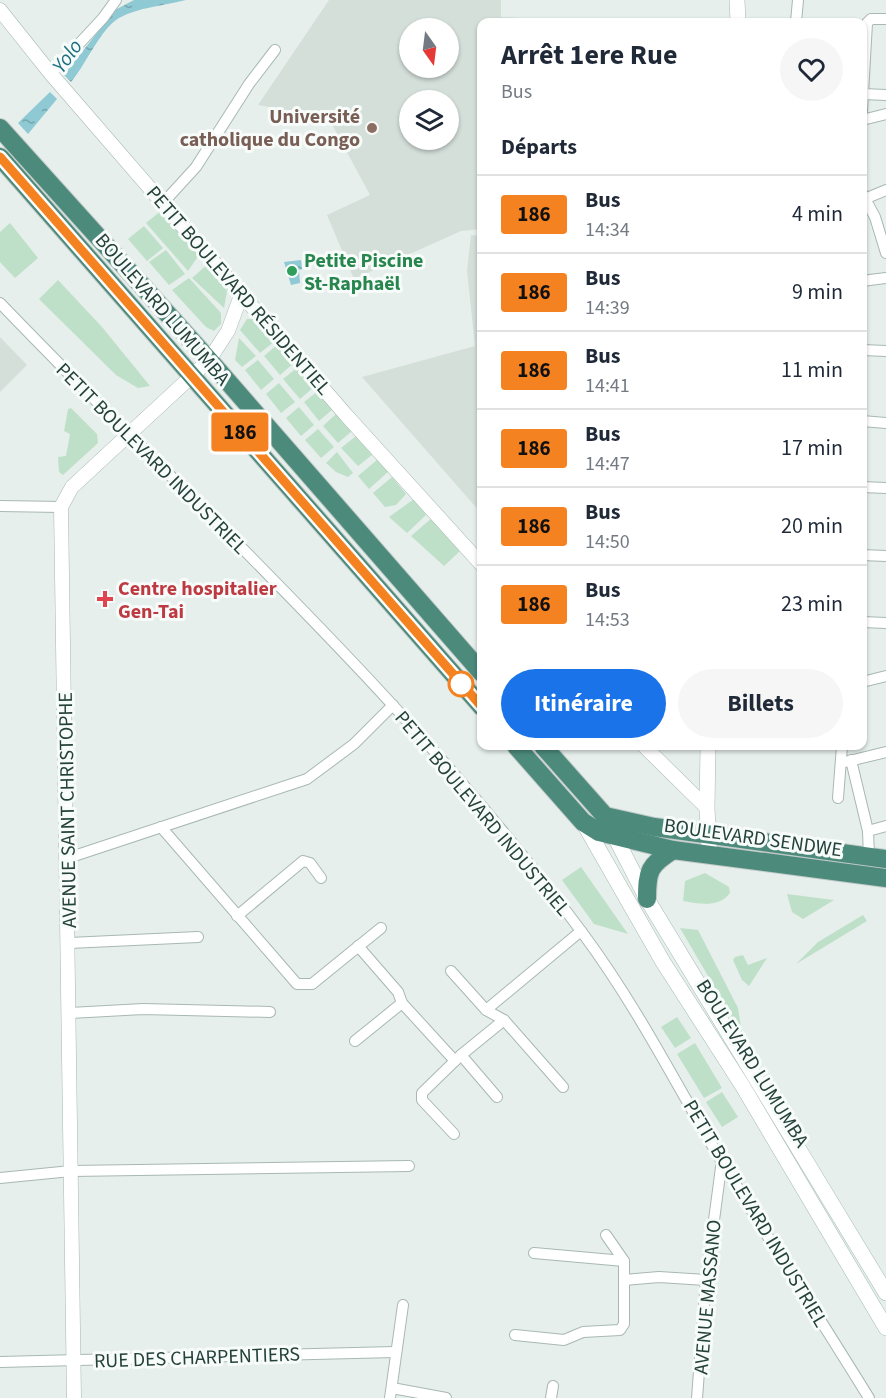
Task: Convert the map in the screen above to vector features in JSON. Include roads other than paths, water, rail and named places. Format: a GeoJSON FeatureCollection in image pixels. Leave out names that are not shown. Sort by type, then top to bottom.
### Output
{"type":"FeatureCollection","features":[{"type":"Feature","properties":{"kind":"highway","name":"BOULEVARD LUMUMBA"},"geometry":{"type":"LineString","coordinates":[[0,128],[209,360],[477,667]]}},
{"type":"Feature","properties":{"kind":"highway","name":"BOULEVARD LUMUMBA"},"geometry":{"type":"LineString","coordinates":[[0,157],[477,701]]}},
{"type":"Feature","properties":{"kind":"highway","name":"BOULEVARD LUMUMBA"},"geometry":{"type":"LineString","coordinates":[[520,750],[583,822],[599,832],[615,837]]}},
{"type":"Feature","properties":{"kind":"highway","name":"BOULEVARD LUMUMBA"},"geometry":{"type":"LineString","coordinates":[[547,750],[605,816]]}},
{"type":"Feature","properties":{"kind":"highway","name":"BOULEVARD SENDWE"},"geometry":{"type":"LineString","coordinates":[[605,816],[654,827],[877,858]]}},
{"type":"Feature","properties":{"kind":"highway","name":"BOULEVARD SENDWE"},"geometry":{"type":"LineString","coordinates":[[615,837],[673,850],[886,878]]}},
{"type":"Feature","properties":{"kind":"highway"},"geometry":{"type":"LineString","coordinates":[[647,899],[647,878],[650,868],[673,850]]}},
{"type":"Feature","properties":{"kind":"main road"},"geometry":{"type":"LineString","coordinates":[[737,0],[738,18]]}},
{"type":"Feature","properties":{"kind":"main road"},"geometry":{"type":"LineString","coordinates":[[708,750],[706,808],[710,855]]}},
{"type":"Feature","properties":{"kind":"main road","name":"BOULEVARD LUMUMBA"},"geometry":{"type":"LineString","coordinates":[[605,816],[647,899],[886,1293]]}},
{"type":"Feature","properties":{"kind":"main road","name":"BOULEVARD LUMUMBA"},"geometry":{"type":"LineString","coordinates":[[583,822],[663,962],[742,1085],[886,1328]]}},
{"type":"Feature","properties":{"kind":"street"},"geometry":{"type":"LineString","coordinates":[[53,76],[116,0]]}},
{"type":"Feature","properties":{"kind":"street"},"geometry":{"type":"LineString","coordinates":[[796,18],[798,0]]}},
{"type":"Feature","properties":{"kind":"street","name":"PETIT BOULEVARD RÉSIDENTIEL"},"geometry":{"type":"LineString","coordinates":[[0,10],[53,76],[346,415],[477,559]]}},
{"type":"Feature","properties":{"kind":"street"},"geometry":{"type":"LineString","coordinates":[[867,23],[871,19],[886,19]]}},
{"type":"Feature","properties":{"kind":"street"},"geometry":{"type":"LineString","coordinates":[[164,202],[196,166],[275,50]]}},
{"type":"Feature","properties":{"kind":"street"},"geometry":{"type":"LineString","coordinates":[[867,94],[886,95]]}},
{"type":"Feature","properties":{"kind":"street"},"geometry":{"type":"LineString","coordinates":[[867,119],[886,114]]}},
{"type":"Feature","properties":{"kind":"street"},"geometry":{"type":"LineString","coordinates":[[867,197],[886,190]]}},
{"type":"Feature","properties":{"kind":"street"},"geometry":{"type":"LineString","coordinates":[[867,204],[875,217],[886,253]]}},
{"type":"Feature","properties":{"kind":"street"},"geometry":{"type":"LineString","coordinates":[[867,280],[886,278]]}},
{"type":"Feature","properties":{"kind":"street"},"geometry":{"type":"LineString","coordinates":[[0,506],[62,507],[72,487],[209,360],[228,331],[242,293]]}},
{"type":"Feature","properties":{"kind":"street","name":"PETIT BOULEVARD INDUSTRIEL"},"geometry":{"type":"LineString","coordinates":[[0,303],[126,435],[269,575],[393,705],[458,778],[581,931],[622,988],[722,1161],[869,1398]]}},
{"type":"Feature","properties":{"kind":"street"},"geometry":{"type":"LineString","coordinates":[[867,351],[886,351]]}},
{"type":"Feature","properties":{"kind":"street"},"geometry":{"type":"LineString","coordinates":[[867,421],[886,423]]}},
{"type":"Feature","properties":{"kind":"street"},"geometry":{"type":"LineString","coordinates":[[867,487],[886,488]]}},
{"type":"Feature","properties":{"kind":"street","name":"AVENUE SAINT CHRISTOPHE"},"geometry":{"type":"LineString","coordinates":[[62,507],[74,1398]]}},
{"type":"Feature","properties":{"kind":"street"},"geometry":{"type":"LineString","coordinates":[[867,555],[886,556]]}},
{"type":"Feature","properties":{"kind":"street"},"geometry":{"type":"LineString","coordinates":[[867,622],[886,623]]}},
{"type":"Feature","properties":{"kind":"street"},"geometry":{"type":"LineString","coordinates":[[867,681],[886,676]]}},
{"type":"Feature","properties":{"kind":"street"},"geometry":{"type":"LineString","coordinates":[[68,858],[307,779],[354,744],[393,705]]}},
{"type":"Feature","properties":{"kind":"street"},"geometry":{"type":"LineString","coordinates":[[648,750],[706,808]]}},
{"type":"Feature","properties":{"kind":"street"},"geometry":{"type":"LineString","coordinates":[[843,750],[877,858]]}},
{"type":"Feature","properties":{"kind":"street"},"geometry":{"type":"LineString","coordinates":[[846,761],[886,752]]}},
{"type":"Feature","properties":{"kind":"street"},"geometry":{"type":"LineString","coordinates":[[838,798],[846,761]]}},
{"type":"Feature","properties":{"kind":"street"},"geometry":{"type":"LineString","coordinates":[[868,831],[886,826]]}},
{"type":"Feature","properties":{"kind":"street"},"geometry":{"type":"LineString","coordinates":[[161,827],[297,984],[304,986],[312,984],[381,928]]}},
{"type":"Feature","properties":{"kind":"street"},"geometry":{"type":"LineString","coordinates":[[237,916],[303,861],[310,863],[321,878]]}},
{"type":"Feature","properties":{"kind":"street"},"geometry":{"type":"LineString","coordinates":[[486,1010],[581,931]]}},
{"type":"Feature","properties":{"kind":"street"},"geometry":{"type":"LineString","coordinates":[[69,943],[198,937]]}},
{"type":"Feature","properties":{"kind":"street"},"geometry":{"type":"LineString","coordinates":[[358,946],[398,992],[402,1003],[497,1097]]}},
{"type":"Feature","properties":{"kind":"street"},"geometry":{"type":"LineString","coordinates":[[451,971],[486,1010],[504,1020],[563,1087]]}},
{"type":"Feature","properties":{"kind":"street"},"geometry":{"type":"LineString","coordinates":[[355,1041],[402,1003]]}},
{"type":"Feature","properties":{"kind":"street"},"geometry":{"type":"LineString","coordinates":[[70,1013],[143,1009],[270,1012]]}},
{"type":"Feature","properties":{"kind":"street"},"geometry":{"type":"LineString","coordinates":[[454,1134],[421,1096],[458,1058],[504,1020]]}},
{"type":"Feature","properties":{"kind":"street","name":"AVENUE MASSANO"},"geometry":{"type":"LineString","coordinates":[[698,1398],[706,1280],[722,1161]]}},
{"type":"Feature","properties":{"kind":"street"},"geometry":{"type":"LineString","coordinates":[[0,1178],[71,1171],[409,1166]]}},
{"type":"Feature","properties":{"kind":"street"},"geometry":{"type":"LineString","coordinates":[[515,1335],[564,1340],[583,1332],[620,1330],[624,1324],[624,1261],[606,1235]]}},
{"type":"Feature","properties":{"kind":"street"},"geometry":{"type":"LineString","coordinates":[[534,1253],[624,1261]]}},
{"type":"Feature","properties":{"kind":"street"},"geometry":{"type":"LineString","coordinates":[[624,1280],[659,1277],[706,1280]]}},
{"type":"Feature","properties":{"kind":"street"},"geometry":{"type":"LineString","coordinates":[[403,1305],[394,1352],[391,1393],[446,1398]]}},
{"type":"Feature","properties":{"kind":"street","name":"RUE DES CHARPENTIERS"},"geometry":{"type":"LineString","coordinates":[[0,1362],[394,1352]]}},
{"type":"Feature","properties":{"kind":"street"},"geometry":{"type":"LineString","coordinates":[[551,1398],[553,1386]]}},
{"type":"Feature","properties":{"kind":"water"},"geometry":{"type":"Polygon","coordinates":[[[134,0],[186,0],[143,9],[119,18],[100,38],[71,82],[64,75],[115,10],[134,0]]]}},
{"type":"Feature","properties":{"kind":"water"},"geometry":{"type":"Polygon","coordinates":[[[50,92],[57,99],[28,134],[18,123],[50,92]]]}},
{"type":"Feature","properties":{"kind":"water","name":"Petite Piscine St-Raphaël"},"geometry":{"type":"Polygon","coordinates":[[[301,260],[300,283],[291,285],[284,262],[301,260]]]}},
{"type":"Feature","properties":{"kind":"place","name":"Université catholique du Congo"},"geometry":{"type":"Point","coordinates":[372,128]}},
{"type":"Feature","properties":{"kind":"place","name":"Petite Piscine St-Raphaël"},"geometry":{"type":"Point","coordinates":[292,271]}},
{"type":"Feature","properties":{"kind":"place","name":"Centre hospitalier Gen-Tai"},"geometry":{"type":"Point","coordinates":[105,599]}},
{"type":"Feature","properties":{"kind":"water label","name":"Yolo"},"geometry":{"type":"Point","coordinates":[67,56]}}]}
